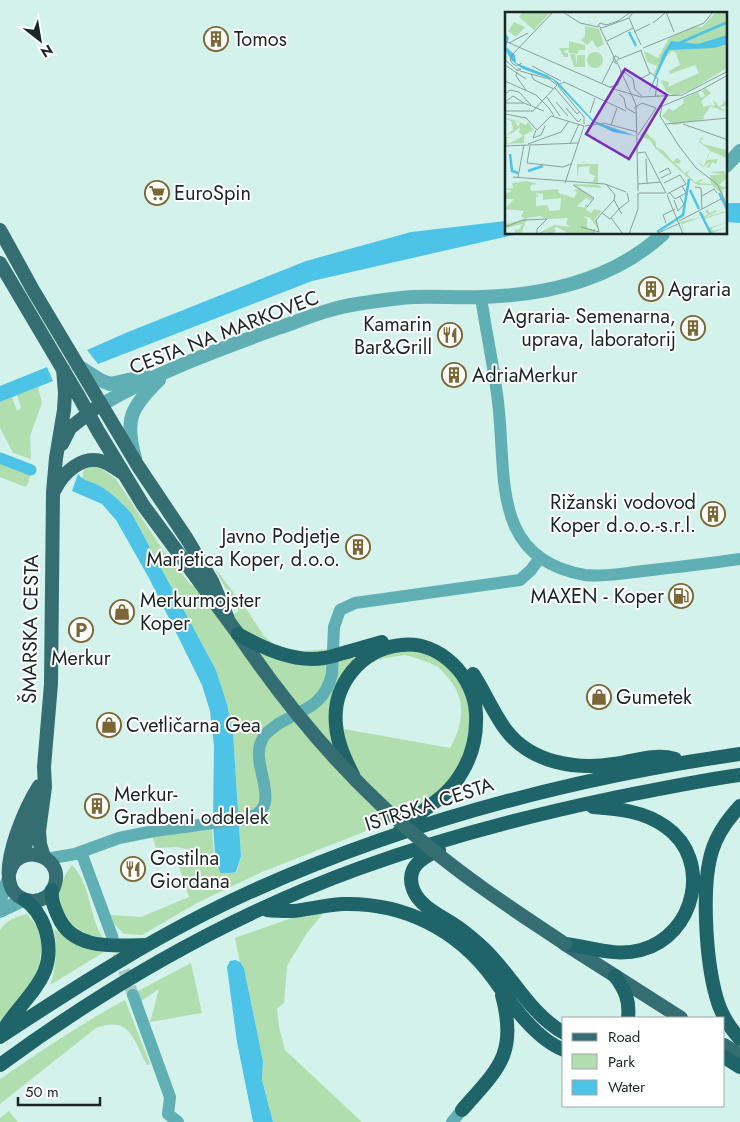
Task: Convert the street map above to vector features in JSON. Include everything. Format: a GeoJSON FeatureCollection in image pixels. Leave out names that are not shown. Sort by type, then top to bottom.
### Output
{"type":"FeatureCollection","features":[{"type":"Feature","properties":{"kind":"highway"},"geometry":{"type":"LineString","coordinates":[[238,634],[264,647],[290,656],[315,659],[398,637],[424,639],[446,648],[466,665],[498,720],[513,739],[527,750],[556,763],[611,764],[653,757],[671,758],[683,762]]}},
{"type":"Feature","properties":{"kind":"highway"},"geometry":{"type":"LineString","coordinates":[[354,778],[338,739],[336,704],[341,688],[349,674],[359,663],[379,650],[402,644],[431,650],[456,666],[467,680],[474,696],[477,724],[475,742],[462,774],[455,784],[442,797],[405,824],[396,835]]}},
{"type":"Feature","properties":{"kind":"highway","name":"ISTRSKA CESTA"},"geometry":{"type":"LineString","coordinates":[[0,1037],[48,1005],[147,945],[248,893],[313,865],[451,816],[520,796],[683,762],[740,754]]}},
{"type":"Feature","properties":{"kind":"highway","name":"ISTRSKA CESTA"},"geometry":{"type":"LineString","coordinates":[[0,1065],[93,1002],[167,958],[261,910],[360,868],[468,833],[577,806],[668,787],[740,775]]}},
{"type":"Feature","properties":{"kind":"highway"},"geometry":{"type":"LineString","coordinates":[[565,944],[610,953],[628,953],[655,946],[669,936],[680,924],[689,907],[693,891],[693,875],[689,858],[681,842],[667,827],[648,816],[626,810],[577,806]]}},
{"type":"Feature","properties":{"kind":"highway"},"geometry":{"type":"LineString","coordinates":[[724,1017],[716,997],[708,944],[706,899],[708,866],[718,836],[730,816],[740,806]]}},
{"type":"Feature","properties":{"kind":"highway"},"geometry":{"type":"LineString","coordinates":[[468,833],[454,843],[425,856],[416,864],[411,880],[412,888],[422,903],[459,927],[481,946],[543,1018],[562,1032]]}},
{"type":"Feature","properties":{"kind":"highway"},"geometry":{"type":"LineString","coordinates":[[54,886],[52,899],[62,924],[71,934],[104,946],[147,945]]}},
{"type":"Feature","properties":{"kind":"highway"},"geometry":{"type":"LineString","coordinates":[[0,1037],[8,1021],[35,990],[46,967],[48,940],[46,930],[31,904],[24,900]]}},
{"type":"Feature","properties":{"kind":"highway"},"geometry":{"type":"LineString","coordinates":[[261,910],[292,911],[318,906],[359,904],[395,910],[420,917],[444,931],[476,958],[528,1023],[546,1040],[562,1049]]}},
{"type":"Feature","properties":{"kind":"highway"},"geometry":{"type":"LineString","coordinates":[[615,976],[628,998],[628,1017]]}},
{"type":"Feature","properties":{"kind":"highway"},"geometry":{"type":"LineString","coordinates":[[462,1110],[497,1067],[507,1047],[508,1016],[502,992]]}},
{"type":"Feature","properties":{"kind":"highway"},"geometry":{"type":"LineString","coordinates":[[725,1019],[740,1067]]}},
{"type":"Feature","properties":{"kind":"main road"},"geometry":{"type":"LineString","coordinates":[[0,230],[32,290],[101,405],[212,581],[228,619]]}},
{"type":"Feature","properties":{"kind":"main road"},"geometry":{"type":"LineString","coordinates":[[0,262],[87,413],[143,505],[282,695],[321,742],[354,778],[430,848],[490,893],[565,944],[679,1017]]}},
{"type":"Feature","properties":{"kind":"main road","name":"ŠMARSKA CESTA"},"geometry":{"type":"LineString","coordinates":[[44,766],[50,684],[53,492],[64,404],[63,369]]}},
{"type":"Feature","properties":{"kind":"main road","name":"CESTA NA MARKOVEC"},"geometry":{"type":"LineString","coordinates":[[56,458],[70,428],[87,413],[101,405]]}},
{"type":"Feature","properties":{"kind":"main road"},"geometry":{"type":"LineString","coordinates":[[53,492],[60,478],[68,470],[80,463],[91,460],[103,462],[124,474]]}},
{"type":"Feature","properties":{"kind":"main road"},"geometry":{"type":"LineString","coordinates":[[23,856],[44,766]]}},
{"type":"Feature","properties":{"kind":"main road"},"geometry":{"type":"LineString","coordinates":[[38,786],[30,799],[8,861],[9,877],[15,893],[24,900],[40,900],[49,895],[54,886],[54,868],[45,858],[40,844],[39,831],[45,788],[44,766]]}},
{"type":"Feature","properties":{"kind":"main road"},"geometry":{"type":"LineString","coordinates":[[9,877],[15,862],[23,856],[36,854],[45,858]]}},
{"type":"Feature","properties":{"kind":"main road"},"geometry":{"type":"LineString","coordinates":[[725,1046],[736,1052]]}},
{"type":"Feature","properties":{"kind":"street"},"geometry":{"type":"LineString","coordinates":[[728,164],[740,151]]}},
{"type":"Feature","properties":{"kind":"street","name":"CESTA NA MARKOVEC"},"geometry":{"type":"LineString","coordinates":[[101,405],[167,373],[312,316],[355,304],[412,297],[481,297],[543,292],[571,286],[612,269],[630,259],[660,237]]}},
{"type":"Feature","properties":{"kind":"street"},"geometry":{"type":"LineString","coordinates":[[481,297],[498,401],[506,498],[511,516],[525,546],[539,559],[557,568],[587,575],[740,559]]}},
{"type":"Feature","properties":{"kind":"street"},"geometry":{"type":"LineString","coordinates":[[78,366],[110,384],[167,373]]}},
{"type":"Feature","properties":{"kind":"street"},"geometry":{"type":"LineString","coordinates":[[138,466],[130,434],[135,406],[167,373]]}},
{"type":"Feature","properties":{"kind":"street"},"geometry":{"type":"LineString","coordinates":[[45,858],[78,853],[119,838],[145,832],[255,816],[264,806],[266,792],[259,764],[262,739],[268,731],[311,706],[322,696],[332,674],[336,618],[340,610],[348,605],[520,580],[532,570],[539,559]]}},
{"type":"Feature","properties":{"kind":"street"},"geometry":{"type":"LineString","coordinates":[[54,886],[61,870],[78,853]]}},
{"type":"Feature","properties":{"kind":"street"},"geometry":{"type":"LineString","coordinates":[[78,853],[112,936]]}},
{"type":"Feature","properties":{"kind":"street"},"geometry":{"type":"LineString","coordinates":[[0,899],[9,877]]}},
{"type":"Feature","properties":{"kind":"street"},"geometry":{"type":"LineString","coordinates":[[0,910],[24,900]]}},
{"type":"Feature","properties":{"kind":"street"},"geometry":{"type":"LineString","coordinates":[[133,995],[170,1097],[168,1114],[178,1122]]}},
{"type":"Feature","properties":{"kind":"street"},"geometry":{"type":"LineString","coordinates":[[452,1122],[462,1110]]}},
{"type":"Feature","properties":{"kind":"green space"},"geometry":{"type":"Polygon","coordinates":[[[38,387],[42,403],[30,436],[31,459],[13,453],[0,428],[0,402],[12,397],[17,411],[21,408],[17,395],[38,387]]]}},
{"type":"Feature","properties":{"kind":"green space"},"geometry":{"type":"Polygon","coordinates":[[[0,462],[31,472],[28,484],[25,487],[0,477],[0,462]]]}},
{"type":"Feature","properties":{"kind":"green space"},"geometry":{"type":"Polygon","coordinates":[[[100,468],[115,478],[161,547],[190,584],[196,587],[221,622],[239,611],[215,570],[249,613],[264,636],[274,644],[302,651],[329,649],[347,652],[359,663],[409,650],[424,652],[438,659],[462,680],[472,713],[469,740],[460,762],[444,787],[411,812],[262,872],[197,903],[142,935],[124,934],[112,922],[111,915],[141,917],[189,897],[179,867],[195,867],[191,850],[177,847],[156,848],[152,836],[212,830],[214,854],[220,873],[237,872],[241,856],[233,733],[227,704],[216,670],[132,514],[82,479],[84,469],[100,468]],[[405,655],[378,660],[358,674],[347,691],[344,700],[342,719],[344,729],[450,748],[460,722],[461,704],[459,695],[449,679],[438,667],[426,661],[405,655]]]}},
{"type":"Feature","properties":{"kind":"green space"},"geometry":{"type":"Polygon","coordinates":[[[72,865],[84,883],[98,929],[103,938],[87,934],[75,927],[62,911],[59,903],[61,884],[72,865]]]}},
{"type":"Feature","properties":{"kind":"green space"},"geometry":{"type":"Polygon","coordinates":[[[325,911],[307,933],[287,966],[284,1003],[277,1009],[279,1027],[285,1050],[362,1122],[273,1122],[262,1080],[263,1061],[244,968],[240,962],[235,938],[297,916],[325,911]]]}},
{"type":"Feature","properties":{"kind":"green space"},"geometry":{"type":"Polygon","coordinates":[[[27,914],[38,928],[42,942],[38,975],[0,1023],[0,930],[12,919],[27,914]]]}},
{"type":"Feature","properties":{"kind":"green space"},"geometry":{"type":"Polygon","coordinates":[[[54,929],[85,947],[104,952],[50,985],[56,958],[54,929]]]}},
{"type":"Feature","properties":{"kind":"green space"},"geometry":{"type":"Polygon","coordinates":[[[191,963],[202,1013],[150,1022],[159,989],[141,1001],[136,992],[191,963]]]}},
{"type":"Feature","properties":{"kind":"green space"},"geometry":{"type":"Polygon","coordinates":[[[125,1000],[150,1064],[147,1065],[134,1039],[124,1027],[108,1025],[96,1028],[0,1104],[0,1079],[77,1028],[125,1000]]]}},
{"type":"Feature","properties":{"kind":"green space"},"geometry":{"type":"Polygon","coordinates":[[[9,1111],[18,1122],[0,1122],[0,1118],[9,1111]]]}},
{"type":"Feature","properties":{"kind":"water"},"geometry":{"type":"Polygon","coordinates":[[[728,203],[740,203],[740,223],[728,222],[728,203]]]}},
{"type":"Feature","properties":{"kind":"water"},"geometry":{"type":"Polygon","coordinates":[[[505,221],[505,235],[513,235],[312,281],[98,364],[87,350],[306,261],[411,232],[505,221]]]}},
{"type":"Feature","properties":{"kind":"water"},"geometry":{"type":"Polygon","coordinates":[[[47,367],[53,381],[0,402],[0,386],[47,367]]]}},
{"type":"Feature","properties":{"kind":"water"},"geometry":{"type":"Polygon","coordinates":[[[78,474],[83,479],[107,491],[132,514],[216,670],[227,704],[233,733],[241,856],[236,872],[220,873],[215,854],[213,823],[214,746],[210,711],[202,685],[149,578],[116,520],[102,504],[72,491],[78,474]]]}},
{"type":"Feature","properties":{"kind":"water"},"geometry":{"type":"Polygon","coordinates":[[[230,961],[240,962],[244,968],[263,1061],[262,1080],[273,1122],[253,1122],[237,1042],[227,967],[230,961]]]}},
{"type":"Feature","properties":{"kind":"waterway"},"geometry":{"type":"LineString","coordinates":[[0,458],[31,470]]}},
{"type":"Feature","properties":{"kind":"tunnel"},"geometry":{"type":"LineString","coordinates":[[112,936],[133,995]]}},
{"type":"Feature","properties":{"kind":"place","name":"Tomos"},"geometry":{"type":"Point","coordinates":[216,39]}},
{"type":"Feature","properties":{"kind":"place","name":"EuroSpin"},"geometry":{"type":"Point","coordinates":[157,193]}},
{"type":"Feature","properties":{"kind":"place","name":"Agraria"},"geometry":{"type":"Point","coordinates":[651,289]}},
{"type":"Feature","properties":{"kind":"place","name":"Agraria- Semenarna, uprava, laboratorij"},"geometry":{"type":"Point","coordinates":[693,328]}},
{"type":"Feature","properties":{"kind":"place","name":"Kamarin Bar&Grill"},"geometry":{"type":"Point","coordinates":[450,335]}},
{"type":"Feature","properties":{"kind":"place","name":"AdriaMerkur"},"geometry":{"type":"Point","coordinates":[454,375]}},
{"type":"Feature","properties":{"kind":"place","name":"Rižanski vodovod Koper d.o.o.-s.r.l."},"geometry":{"type":"Point","coordinates":[713,514]}},
{"type":"Feature","properties":{"kind":"place","name":"Javno Podjetje Marjetica Koper, d.o.o."},"geometry":{"type":"Point","coordinates":[358,547]}},
{"type":"Feature","properties":{"kind":"place","name":"MAXEN - Koper"},"geometry":{"type":"Point","coordinates":[681,596]}},
{"type":"Feature","properties":{"kind":"place","name":"Merkurmojster Koper"},"geometry":{"type":"Point","coordinates":[122,612]}},
{"type":"Feature","properties":{"kind":"place","name":"Merkur"},"geometry":{"type":"Point","coordinates":[81,630]}},
{"type":"Feature","properties":{"kind":"place","name":"Gumetek"},"geometry":{"type":"Point","coordinates":[599,697]}},
{"type":"Feature","properties":{"kind":"place","name":"Cvetličarna Gea"},"geometry":{"type":"Point","coordinates":[109,725]}},
{"type":"Feature","properties":{"kind":"place","name":"Merkur- Gradbeni oddelek"},"geometry":{"type":"Point","coordinates":[97,806]}},
{"type":"Feature","properties":{"kind":"place","name":"Gostilna Giordana"},"geometry":{"type":"Point","coordinates":[133,869]}}]}
